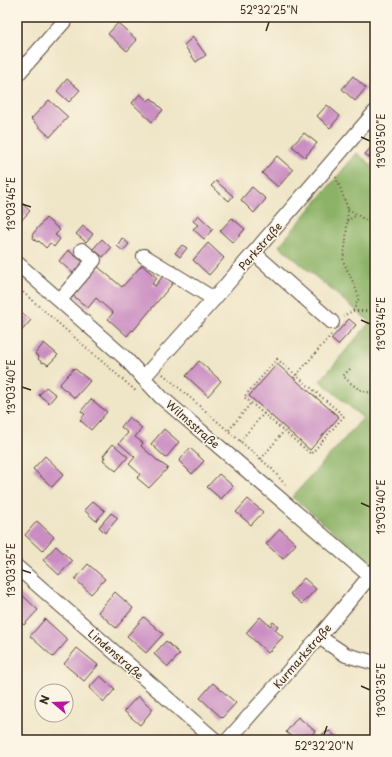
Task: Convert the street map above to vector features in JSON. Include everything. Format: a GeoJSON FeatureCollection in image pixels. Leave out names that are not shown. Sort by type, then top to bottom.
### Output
{"type":"FeatureCollection","features":[{"type":"Feature","properties":{"kind":"street"},"geometry":{"type":"LineString","coordinates":[[17,75],[68,17]]}},
{"type":"Feature","properties":{"kind":"street","name":"Parkstraße"},"geometry":{"type":"LineString","coordinates":[[143,378],[214,299],[375,112]]}},
{"type":"Feature","properties":{"kind":"street"},"geometry":{"type":"LineString","coordinates":[[60,300],[94,260],[82,250]]}},
{"type":"Feature","properties":{"kind":"street"},"geometry":{"type":"LineString","coordinates":[[254,253],[332,322]]}},
{"type":"Feature","properties":{"kind":"street"},"geometry":{"type":"LineString","coordinates":[[144,256],[214,299]]}},
{"type":"Feature","properties":{"kind":"street","name":"Wilmsstraße"},"geometry":{"type":"LineString","coordinates":[[17,263],[125,358],[162,397],[373,575]]}},
{"type":"Feature","properties":{"kind":"street","name":"Lindenstraße"},"geometry":{"type":"LineString","coordinates":[[17,567],[215,740]]}},
{"type":"Feature","properties":{"kind":"street","name":"Kurmarkstraße"},"geometry":{"type":"LineString","coordinates":[[228,740],[373,575]]}},
{"type":"Feature","properties":{"kind":"street"},"geometry":{"type":"LineString","coordinates":[[319,637],[346,655],[375,663]]}},
{"type":"Feature","properties":{"kind":"path"},"geometry":{"type":"LineString","coordinates":[[326,169],[336,178],[348,209],[343,261],[359,298],[353,311]]}},
{"type":"Feature","properties":{"kind":"path"},"geometry":{"type":"LineString","coordinates":[[348,209],[375,226]]}},
{"type":"Feature","properties":{"kind":"path"},"geometry":{"type":"LineString","coordinates":[[347,221],[357,215]]}},
{"type":"Feature","properties":{"kind":"path"},"geometry":{"type":"LineString","coordinates":[[294,378],[338,327],[332,322],[353,311],[375,311]]}},
{"type":"Feature","properties":{"kind":"path"},"geometry":{"type":"LineString","coordinates":[[371,311],[375,314]]}},
{"type":"Feature","properties":{"kind":"path"},"geometry":{"type":"LineString","coordinates":[[277,359],[296,375],[344,416],[311,454],[244,397],[277,359]]}},
{"type":"Feature","properties":{"kind":"path"},"geometry":{"type":"LineString","coordinates":[[154,366],[272,469],[291,492]]}},
{"type":"Feature","properties":{"kind":"path"},"geometry":{"type":"LineString","coordinates":[[350,369],[343,376],[359,390],[368,393],[375,392]]}},
{"type":"Feature","properties":{"kind":"path"},"geometry":{"type":"LineString","coordinates":[[228,430],[252,403]]}},
{"type":"Feature","properties":{"kind":"path"},"geometry":{"type":"LineString","coordinates":[[240,441],[266,411]]}},
{"type":"Feature","properties":{"kind":"path"},"geometry":{"type":"LineString","coordinates":[[261,459],[284,431]]}},
{"type":"Feature","properties":{"kind":"green space"},"geometry":{"type":"Polygon","coordinates":[[[357,153],[375,168],[375,562],[373,564],[292,497],[363,418],[320,381],[370,322],[279,246],[357,153]]]}},
{"type":"Feature","properties":{"kind":"building"},"geometry":{"type":"Polygon","coordinates":[[[118,23],[137,40],[127,51],[108,34],[118,23]]]}},
{"type":"Feature","properties":{"kind":"building"},"geometry":{"type":"Polygon","coordinates":[[[193,37],[206,55],[196,62],[184,45],[193,37]]]}},
{"type":"Feature","properties":{"kind":"building"},"geometry":{"type":"Polygon","coordinates":[[[375,58],[375,67],[371,63],[375,58]]]}},
{"type":"Feature","properties":{"kind":"building"},"geometry":{"type":"Polygon","coordinates":[[[353,76],[366,88],[355,101],[342,89],[353,76]]]}},
{"type":"Feature","properties":{"kind":"building"},"geometry":{"type":"Polygon","coordinates":[[[67,79],[80,90],[69,102],[57,91],[67,79]]]}},
{"type":"Feature","properties":{"kind":"building"},"geometry":{"type":"Polygon","coordinates":[[[140,94],[148,101],[151,98],[163,110],[152,122],[132,103],[140,94]]]}},
{"type":"Feature","properties":{"kind":"building"},"geometry":{"type":"Polygon","coordinates":[[[49,100],[68,117],[50,137],[31,119],[49,100]]]}},
{"type":"Feature","properties":{"kind":"building"},"geometry":{"type":"Polygon","coordinates":[[[327,105],[340,116],[330,128],[317,116],[327,105]]]}},
{"type":"Feature","properties":{"kind":"building"},"geometry":{"type":"Polygon","coordinates":[[[304,133],[317,143],[305,157],[292,146],[304,133]]]}},
{"type":"Feature","properties":{"kind":"building"},"geometry":{"type":"Polygon","coordinates":[[[375,143],[375,162],[365,154],[375,143]]]}},
{"type":"Feature","properties":{"kind":"building"},"geometry":{"type":"Polygon","coordinates":[[[277,156],[293,170],[278,187],[262,173],[277,156]]]}},
{"type":"Feature","properties":{"kind":"building"},"geometry":{"type":"Polygon","coordinates":[[[216,181],[233,196],[229,201],[211,186],[216,181]]]}},
{"type":"Feature","properties":{"kind":"building"},"geometry":{"type":"Polygon","coordinates":[[[252,187],[266,199],[254,213],[241,200],[252,187]]]}},
{"type":"Feature","properties":{"kind":"building"},"geometry":{"type":"Polygon","coordinates":[[[17,199],[30,211],[17,225],[17,199]]]}},
{"type":"Feature","properties":{"kind":"building"},"geometry":{"type":"Polygon","coordinates":[[[198,215],[213,229],[204,239],[193,229],[198,225],[193,221],[198,215]]]}},
{"type":"Feature","properties":{"kind":"building"},"geometry":{"type":"Polygon","coordinates":[[[46,218],[60,230],[55,235],[60,239],[54,247],[50,243],[46,248],[39,241],[37,242],[32,235],[46,218]]]}},
{"type":"Feature","properties":{"kind":"building"},"geometry":{"type":"Polygon","coordinates":[[[232,218],[245,229],[233,243],[220,231],[232,218]]]}},
{"type":"Feature","properties":{"kind":"building"},"geometry":{"type":"Polygon","coordinates":[[[83,226],[93,234],[86,242],[76,234],[83,226]]]}},
{"type":"Feature","properties":{"kind":"building"},"geometry":{"type":"Polygon","coordinates":[[[122,238],[129,244],[123,251],[117,246],[122,238]]]}},
{"type":"Feature","properties":{"kind":"building"},"geometry":{"type":"Polygon","coordinates":[[[102,239],[111,248],[103,257],[93,249],[102,239]]]}},
{"type":"Feature","properties":{"kind":"building"},"geometry":{"type":"Polygon","coordinates":[[[208,243],[224,258],[209,275],[193,260],[208,243]]]}},
{"type":"Feature","properties":{"kind":"building"},"geometry":{"type":"Polygon","coordinates":[[[182,245],[187,248],[180,257],[175,253],[182,245]]]}},
{"type":"Feature","properties":{"kind":"building"},"geometry":{"type":"Polygon","coordinates":[[[68,250],[84,263],[75,275],[59,261],[68,250]]]}},
{"type":"Feature","properties":{"kind":"building"},"geometry":{"type":"Polygon","coordinates":[[[142,265],[157,278],[152,284],[155,286],[164,275],[173,283],[133,331],[132,330],[127,336],[108,319],[113,313],[96,298],[88,308],[72,295],[97,266],[122,287],[142,265]]]}},
{"type":"Feature","properties":{"kind":"building"},"geometry":{"type":"Polygon","coordinates":[[[17,309],[31,320],[19,334],[17,332],[17,309]]]}},
{"type":"Feature","properties":{"kind":"building"},"geometry":{"type":"Polygon","coordinates":[[[349,319],[356,325],[338,345],[331,339],[349,319]]]}},
{"type":"Feature","properties":{"kind":"building"},"geometry":{"type":"Polygon","coordinates":[[[44,343],[58,355],[48,365],[38,359],[39,357],[35,354],[44,343]]]}},
{"type":"Feature","properties":{"kind":"building"},"geometry":{"type":"Polygon","coordinates":[[[199,361],[221,381],[208,396],[186,376],[199,361]]]}},
{"type":"Feature","properties":{"kind":"building"},"geometry":{"type":"Polygon","coordinates":[[[277,364],[339,417],[310,450],[249,396],[277,364]]]}},
{"type":"Feature","properties":{"kind":"building"},"geometry":{"type":"Polygon","coordinates":[[[74,368],[90,381],[75,398],[59,385],[74,368]]]}},
{"type":"Feature","properties":{"kind":"building"},"geometry":{"type":"Polygon","coordinates":[[[46,387],[56,395],[49,403],[39,395],[46,387]]]}},
{"type":"Feature","properties":{"kind":"building"},"geometry":{"type":"Polygon","coordinates":[[[91,399],[107,412],[91,430],[80,420],[85,414],[81,411],[91,399]]]}},
{"type":"Feature","properties":{"kind":"building"},"geometry":{"type":"Polygon","coordinates":[[[129,417],[142,428],[135,437],[143,443],[141,446],[168,468],[149,488],[137,478],[140,474],[129,464],[135,457],[119,443],[128,433],[121,427],[129,417]]]}},
{"type":"Feature","properties":{"kind":"building"},"geometry":{"type":"Polygon","coordinates":[[[164,429],[179,442],[166,458],[151,444],[164,429]]]}},
{"type":"Feature","properties":{"kind":"building"},"geometry":{"type":"Polygon","coordinates":[[[113,444],[128,457],[116,471],[103,460],[105,457],[103,456],[113,444]]]}},
{"type":"Feature","properties":{"kind":"building"},"geometry":{"type":"Polygon","coordinates":[[[190,448],[204,461],[192,474],[179,461],[190,448]]]}},
{"type":"Feature","properties":{"kind":"building"},"geometry":{"type":"Polygon","coordinates":[[[45,456],[64,474],[52,487],[33,469],[45,456]]]}},
{"type":"Feature","properties":{"kind":"building"},"geometry":{"type":"Polygon","coordinates":[[[219,474],[233,486],[221,499],[207,487],[219,474]]]}},
{"type":"Feature","properties":{"kind":"building"},"geometry":{"type":"Polygon","coordinates":[[[248,499],[263,512],[251,525],[236,512],[248,499]]]}},
{"type":"Feature","properties":{"kind":"building"},"geometry":{"type":"Polygon","coordinates":[[[93,501],[105,511],[96,521],[84,510],[93,501]]]}},
{"type":"Feature","properties":{"kind":"building"},"geometry":{"type":"Polygon","coordinates":[[[111,513],[118,518],[105,533],[99,527],[111,513]]]}},
{"type":"Feature","properties":{"kind":"building"},"geometry":{"type":"Polygon","coordinates":[[[37,521],[54,537],[42,551],[25,535],[37,521]]]}},
{"type":"Feature","properties":{"kind":"building"},"geometry":{"type":"Polygon","coordinates":[[[280,529],[296,544],[283,559],[266,544],[280,529]]]}},
{"type":"Feature","properties":{"kind":"building"},"geometry":{"type":"Polygon","coordinates":[[[56,546],[72,561],[59,575],[43,560],[56,546]]]}},
{"type":"Feature","properties":{"kind":"building"},"geometry":{"type":"Polygon","coordinates":[[[88,564],[105,579],[91,594],[75,579],[88,564]]]}},
{"type":"Feature","properties":{"kind":"building"},"geometry":{"type":"Polygon","coordinates":[[[304,578],[316,589],[302,604],[290,594],[304,578]]]}},
{"type":"Feature","properties":{"kind":"building"},"geometry":{"type":"Polygon","coordinates":[[[115,592],[133,608],[116,628],[98,612],[115,592]]]}},
{"type":"Feature","properties":{"kind":"building"},"geometry":{"type":"Polygon","coordinates":[[[20,593],[38,610],[24,625],[17,619],[17,596],[20,593]]]}},
{"type":"Feature","properties":{"kind":"building"},"geometry":{"type":"Polygon","coordinates":[[[144,617],[163,634],[146,653],[127,636],[144,617]]]}},
{"type":"Feature","properties":{"kind":"building"},"geometry":{"type":"Polygon","coordinates":[[[260,617],[270,626],[273,622],[278,626],[275,630],[283,637],[268,653],[246,633],[260,617]]]}},
{"type":"Feature","properties":{"kind":"building"},"geometry":{"type":"Polygon","coordinates":[[[45,619],[68,640],[53,657],[30,636],[45,619]]]}},
{"type":"Feature","properties":{"kind":"building"},"geometry":{"type":"Polygon","coordinates":[[[166,641],[180,654],[168,667],[154,654],[166,641]]]}},
{"type":"Feature","properties":{"kind":"building"},"geometry":{"type":"Polygon","coordinates":[[[77,648],[98,665],[84,681],[64,664],[77,648]]]}},
{"type":"Feature","properties":{"kind":"building"},"geometry":{"type":"Polygon","coordinates":[[[100,676],[115,689],[104,702],[89,688],[100,676]]]}},
{"type":"Feature","properties":{"kind":"building"},"geometry":{"type":"Polygon","coordinates":[[[213,683],[236,703],[222,718],[200,698],[213,683]]]}},
{"type":"Feature","properties":{"kind":"building"},"geometry":{"type":"Polygon","coordinates":[[[138,696],[153,709],[140,725],[124,711],[138,696]]]}},
{"type":"Feature","properties":{"kind":"building"},"geometry":{"type":"Polygon","coordinates":[[[298,717],[315,731],[308,740],[296,740],[286,732],[298,717]]]}},
{"type":"Feature","properties":{"kind":"building"},"geometry":{"type":"Polygon","coordinates":[[[330,731],[339,740],[328,740],[322,734],[330,731]]]}}]}
